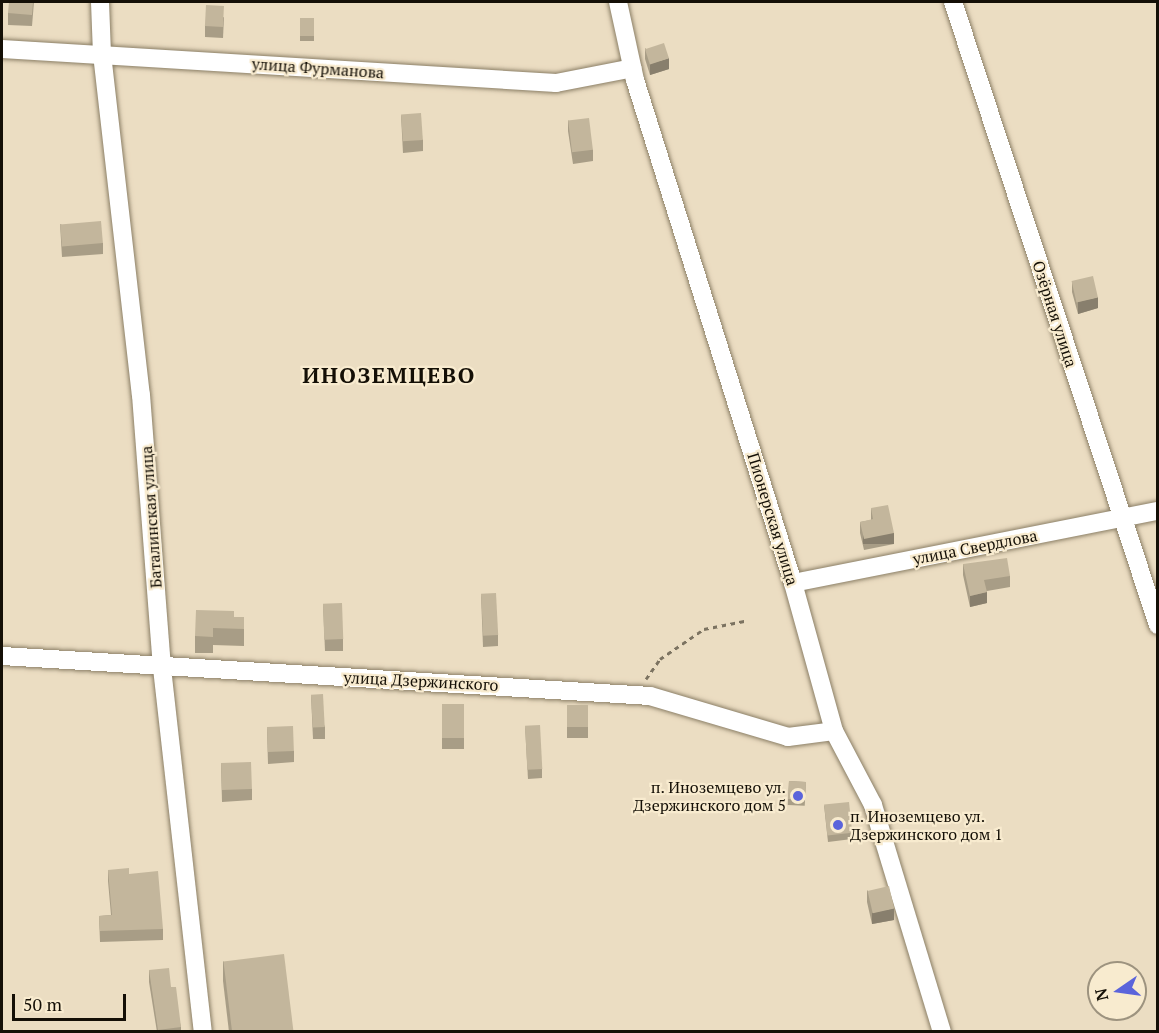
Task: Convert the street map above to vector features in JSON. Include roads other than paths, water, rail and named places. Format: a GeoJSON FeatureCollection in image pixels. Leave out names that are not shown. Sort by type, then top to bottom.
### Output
{"type":"FeatureCollection","features":[{"type":"Feature","properties":{"kind":"street","name":"Баталинская улица"},"geometry":{"type":"LineString","coordinates":[[100,2],[102,54],[141,395],[162,668],[203,1032]]}},
{"type":"Feature","properties":{"kind":"street","name":"Пионерская улица"},"geometry":{"type":"LineString","coordinates":[[618,2],[633,68],[793,583],[834,731],[873,805],[942,1032]]}},
{"type":"Feature","properties":{"kind":"street","name":"Озёрная улица"},"geometry":{"type":"LineString","coordinates":[[953,2],[1120,518],[1158,625]]}},
{"type":"Feature","properties":{"kind":"street","name":"улица Фурманова"},"geometry":{"type":"LineString","coordinates":[[2,49],[556,83],[633,68]]}},
{"type":"Feature","properties":{"kind":"street","name":"улица Свердлова"},"geometry":{"type":"LineString","coordinates":[[793,583],[1158,511]]}},
{"type":"Feature","properties":{"kind":"street","name":"улица Дзержинского"},"geometry":{"type":"LineString","coordinates":[[2,656],[162,668],[650,696],[788,737],[834,731]]}},
{"type":"Feature","properties":{"kind":"place","name":"п. Иноземцево ул. Дзержинского дом 5"},"geometry":{"type":"Point","coordinates":[798,796]}},
{"type":"Feature","properties":{"kind":"place","name":"п. Иноземцево ул. Дзержинского дом 1"},"geometry":{"type":"Point","coordinates":[838,825]}},
{"type":"Feature","properties":{"kind":"district","name":"ИНОЗЕМЦЕВО"},"geometry":{"type":"Point","coordinates":[389,375]}}]}
